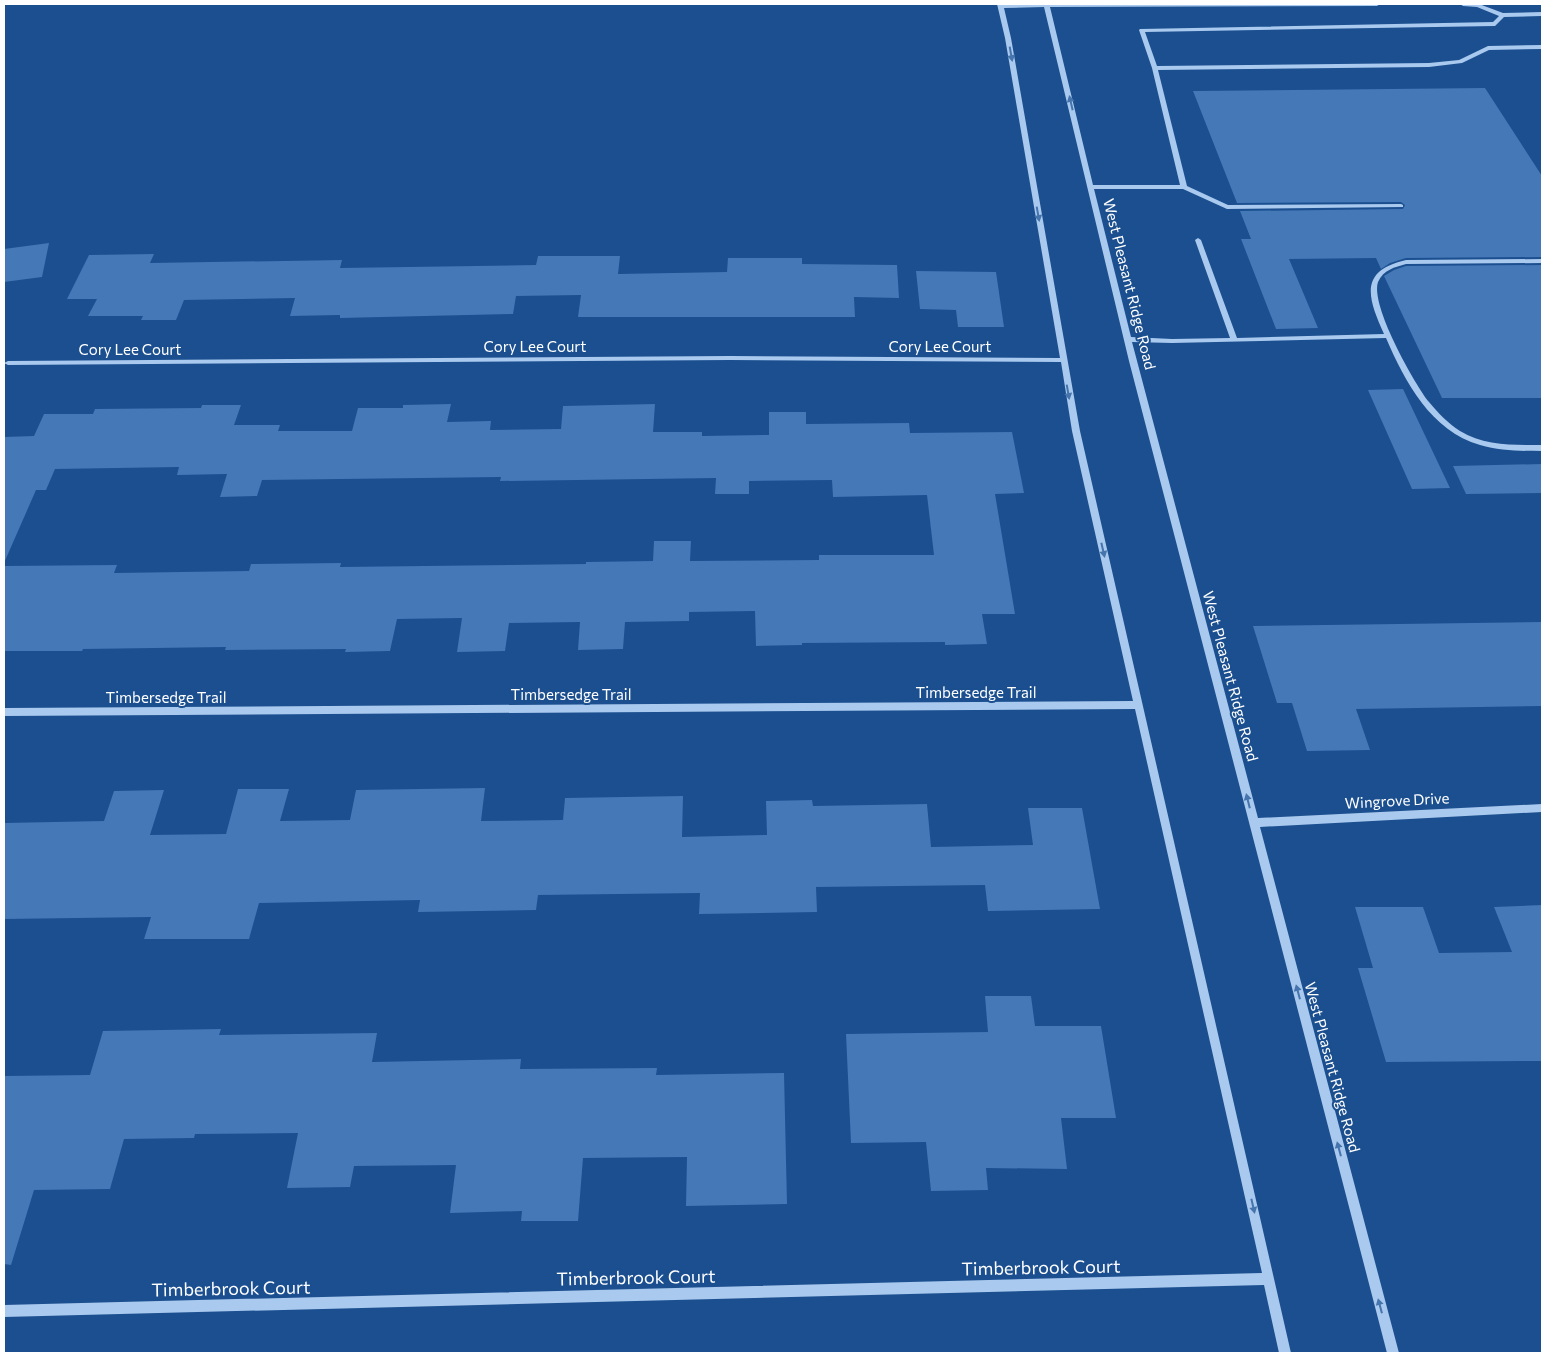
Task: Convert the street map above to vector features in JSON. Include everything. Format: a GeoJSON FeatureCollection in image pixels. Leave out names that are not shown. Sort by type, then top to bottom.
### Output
{"type":"FeatureCollection","features":[{"type":"Feature","properties":{"kind":"street"},"geometry":{"type":"LineString","coordinates":[[1285,1353],[1076,431],[1001,5],[1377,4]]}},
{"type":"Feature","properties":{"kind":"street"},"geometry":{"type":"LineString","coordinates":[[1463,4],[1478,5],[1502,15],[1542,14]]}},
{"type":"Feature","properties":{"kind":"street","name":"West Pleasant Ridge Road"},"geometry":{"type":"LineString","coordinates":[[1047,5],[1128,339],[1392,1353]]}},
{"type":"Feature","properties":{"kind":"street"},"geometry":{"type":"LineString","coordinates":[[1184,186],[1155,68],[1142,30],[1495,24],[1502,15]]}},
{"type":"Feature","properties":{"kind":"street"},"geometry":{"type":"LineString","coordinates":[[1155,68],[1429,65],[1460,62],[1488,48],[1542,47]]}},
{"type":"Feature","properties":{"kind":"street"},"geometry":{"type":"LineString","coordinates":[[1091,187],[1184,186],[1227,207],[1401,206]]}},
{"type":"Feature","properties":{"kind":"street"},"geometry":{"type":"LineString","coordinates":[[1198,240],[1234,340]]}},
{"type":"Feature","properties":{"kind":"street"},"geometry":{"type":"LineString","coordinates":[[1542,261],[1406,262],[1394,264],[1381,271],[1374,285],[1374,301],[1378,315],[1408,375],[1422,399],[1448,426],[1466,437],[1492,446],[1542,448]]}},
{"type":"Feature","properties":{"kind":"street"},"geometry":{"type":"LineString","coordinates":[[1128,339],[1172,341],[1390,336]]}},
{"type":"Feature","properties":{"kind":"street","name":"Cory Lee Court"},"geometry":{"type":"LineString","coordinates":[[8,363],[730,358],[1063,360]]}},
{"type":"Feature","properties":{"kind":"street","name":"Timbersedge Trail"},"geometry":{"type":"LineString","coordinates":[[4,712],[1138,704]]}},
{"type":"Feature","properties":{"kind":"street","name":"Wingrove Drive"},"geometry":{"type":"LineString","coordinates":[[1254,823],[1542,808]]}},
{"type":"Feature","properties":{"kind":"street","name":"Timberbrook Court"},"geometry":{"type":"LineString","coordinates":[[4,1311],[1269,1279]]}},
{"type":"Feature","properties":{"kind":"building"},"geometry":{"type":"Polygon","coordinates":[[[1485,88],[1542,176],[1542,257],[1406,258],[1390,263],[1381,269],[1376,258],[1289,259],[1318,328],[1276,329],[1241,239],[1251,239],[1240,211],[1403,209],[1405,205],[1401,202],[1237,203],[1193,91],[1485,88]]]}},
{"type":"Feature","properties":{"kind":"building"},"geometry":{"type":"Polygon","coordinates":[[[49,243],[42,277],[4,282],[4,249],[49,243]]]}},
{"type":"Feature","properties":{"kind":"building"},"geometry":{"type":"Polygon","coordinates":[[[154,254],[150,263],[342,260],[340,268],[536,265],[538,256],[620,256],[618,274],[727,272],[728,258],[802,258],[802,264],[897,265],[899,298],[854,297],[855,317],[578,317],[581,295],[516,296],[513,314],[340,318],[340,315],[290,316],[295,298],[184,300],[176,320],[141,320],[143,316],[88,316],[97,299],[67,299],[89,255],[154,254]]]}},
{"type":"Feature","properties":{"kind":"building"},"geometry":{"type":"Polygon","coordinates":[[[1542,265],[1542,398],[1442,398],[1384,276],[1406,266],[1542,265]]]}},
{"type":"Feature","properties":{"kind":"building"},"geometry":{"type":"Polygon","coordinates":[[[916,271],[996,272],[1004,327],[958,327],[956,310],[920,309],[916,271]]]}},
{"type":"Feature","properties":{"kind":"building"},"geometry":{"type":"Polygon","coordinates":[[[1403,389],[1450,488],[1412,489],[1368,390],[1403,389]]]}},
{"type":"Feature","properties":{"kind":"building"},"geometry":{"type":"Polygon","coordinates":[[[451,404],[447,422],[491,421],[490,430],[561,429],[563,406],[655,404],[653,432],[702,432],[702,436],[769,435],[769,412],[806,412],[806,424],[909,423],[910,433],[1012,432],[1024,493],[995,494],[1015,614],[982,614],[987,644],[945,645],[945,642],[802,643],[802,645],[756,646],[755,611],[689,612],[689,621],[625,622],[623,649],[578,650],[580,622],[509,623],[505,651],[457,652],[462,618],[397,619],[390,651],[345,652],[346,649],[225,650],[226,647],[4,651],[4,566],[117,565],[114,573],[249,571],[251,564],[341,563],[340,567],[586,564],[586,562],[653,561],[654,541],[691,541],[690,561],[819,560],[819,555],[934,555],[927,495],[833,497],[832,480],[749,481],[749,494],[715,494],[716,478],[500,481],[501,477],[262,480],[257,496],[220,497],[227,474],[177,475],[179,467],[55,469],[46,490],[36,490],[4,563],[4,437],[34,436],[44,414],[93,414],[95,409],[201,408],[202,405],[241,405],[234,425],[280,425],[278,431],[352,431],[358,408],[403,408],[403,405],[451,404]]]}},
{"type":"Feature","properties":{"kind":"building"},"geometry":{"type":"Polygon","coordinates":[[[1542,464],[1542,493],[1466,494],[1453,466],[1542,464]]]}},
{"type":"Feature","properties":{"kind":"building"},"geometry":{"type":"Polygon","coordinates":[[[1542,622],[1542,706],[1356,709],[1370,750],[1307,751],[1292,703],[1277,703],[1253,626],[1542,622]]]}},
{"type":"Feature","properties":{"kind":"building"},"geometry":{"type":"Polygon","coordinates":[[[485,788],[481,821],[563,820],[565,798],[683,796],[682,837],[767,835],[766,801],[812,800],[813,806],[927,804],[931,847],[1033,845],[1028,808],[1082,808],[1100,909],[988,911],[985,885],[816,887],[817,912],[699,914],[700,893],[538,895],[536,910],[418,912],[420,900],[259,903],[249,939],[144,939],[151,917],[4,919],[4,823],[104,821],[114,791],[164,790],[150,835],[226,834],[238,789],[289,789],[280,821],[350,820],[356,790],[485,788]]]}},
{"type":"Feature","properties":{"kind":"building"},"geometry":{"type":"Polygon","coordinates":[[[1542,905],[1542,1061],[1386,1062],[1358,968],[1373,968],[1355,907],[1423,907],[1439,953],[1512,952],[1494,907],[1542,905]]]}},
{"type":"Feature","properties":{"kind":"building"},"geometry":{"type":"Polygon","coordinates":[[[985,996],[1031,996],[1035,1026],[1101,1026],[1116,1118],[1061,1118],[1067,1169],[986,1168],[988,1190],[931,1191],[926,1142],[851,1143],[846,1034],[988,1032],[985,996]]]}},
{"type":"Feature","properties":{"kind":"building"},"geometry":{"type":"Polygon","coordinates":[[[221,1029],[219,1035],[377,1033],[372,1062],[521,1059],[520,1069],[657,1068],[656,1075],[784,1073],[787,1204],[686,1206],[687,1157],[583,1158],[578,1221],[521,1221],[522,1211],[450,1213],[456,1165],[354,1166],[350,1187],[287,1188],[298,1133],[195,1134],[194,1138],[124,1139],[110,1189],[34,1190],[11,1265],[4,1264],[4,1076],[90,1075],[103,1031],[221,1029]]]}}]}
